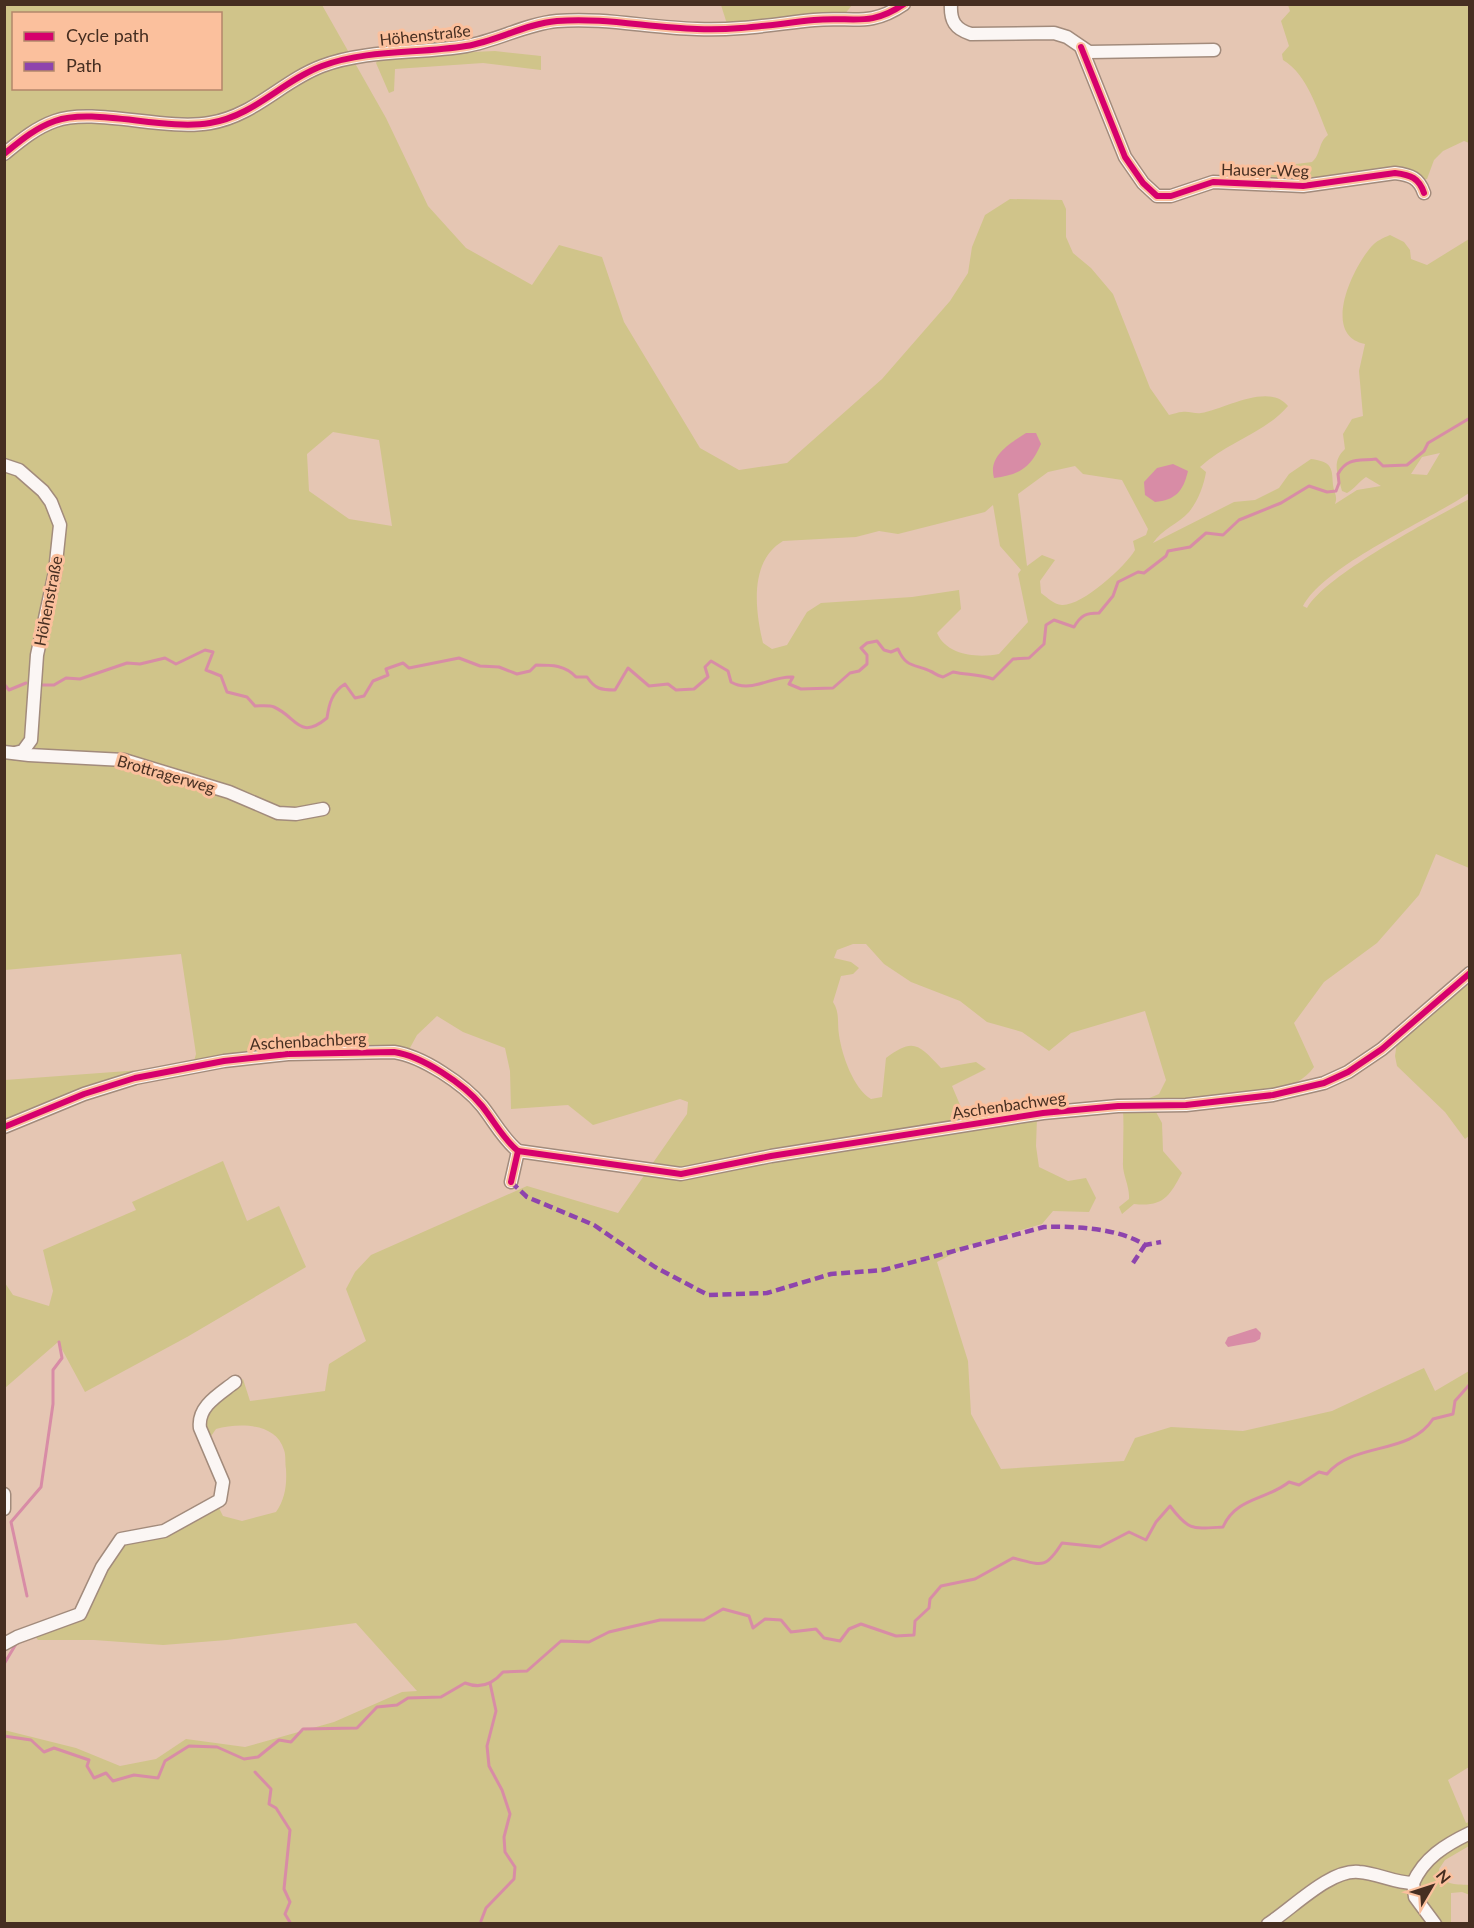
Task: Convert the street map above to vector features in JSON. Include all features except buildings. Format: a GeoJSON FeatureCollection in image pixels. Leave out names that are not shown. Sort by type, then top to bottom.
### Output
{"type":"FeatureCollection","features":[{"type":"Feature","properties":{"kind":"street","name":"Höhenstraße"},"geometry":{"type":"LineString","coordinates":[[4,154],[32,132],[57,120],[93,117],[152,123],[202,124],[225,121],[272,97],[307,73],[323,66],[372,55],[469,46],[545,23],[610,20],[693,29],[747,29],[815,20],[871,20],[886,16],[904,4]]}},
{"type":"Feature","properties":{"kind":"street"},"geometry":{"type":"LineString","coordinates":[[951,4],[951,20],[965,32],[981,34],[1054,33],[1067,37],[1089,52],[1214,50]]}},
{"type":"Feature","properties":{"kind":"street","name":"Hauser-Weg"},"geometry":{"type":"LineString","coordinates":[[1082,47],[1125,156],[1143,183],[1157,196],[1171,196],[1214,182],[1303,186],[1395,173],[1410,175],[1418,180],[1424,193]]}},
{"type":"Feature","properties":{"kind":"street","name":"Höhenstraße"},"geometry":{"type":"LineString","coordinates":[[4,465],[19,470],[43,491],[57,514],[61,535],[38,655],[30,740],[23,751],[9,752]]}},
{"type":"Feature","properties":{"kind":"street","name":"Brottragerweg"},"geometry":{"type":"LineString","coordinates":[[9,752],[124,760],[229,792],[279,813],[296,814],[323,809]]}},
{"type":"Feature","properties":{"kind":"street","name":"Aschenbachweg"},"geometry":{"type":"LineString","coordinates":[[518,1151],[681,1174],[771,1156],[1043,1113],[1118,1106],[1186,1105],[1273,1095],[1324,1083],[1364,1062],[1470,973]]}},
{"type":"Feature","properties":{"kind":"street","name":"Aschenbachberg"},"geometry":{"type":"LineString","coordinates":[[4,1127],[84,1094],[135,1078],[246,1058],[314,1052],[373,1051],[406,1054],[427,1064],[477,1100],[518,1151]]}},
{"type":"Feature","properties":{"kind":"street"},"geometry":{"type":"LineString","coordinates":[[511,1182],[518,1151]]}},
{"type":"Feature","properties":{"kind":"street"},"geometry":{"type":"LineString","coordinates":[[4,1644],[80,1614],[102,1567],[119,1540],[129,1536],[171,1529],[220,1500],[223,1482],[198,1420],[205,1408],[235,1382]]}},
{"type":"Feature","properties":{"kind":"street"},"geometry":{"type":"LineString","coordinates":[[4,1494],[4,1509]]}},
{"type":"Feature","properties":{"kind":"street"},"geometry":{"type":"LineString","coordinates":[[1435,1923],[1415,1897],[1413,1883],[1423,1865],[1432,1856],[1470,1833]]}},
{"type":"Feature","properties":{"kind":"street"},"geometry":{"type":"LineString","coordinates":[[1268,1923],[1325,1881],[1340,1873],[1369,1873],[1413,1883]]}},
{"type":"Feature","properties":{"kind":"shaded area"},"geometry":{"type":"Polygon","coordinates":[[[5,5],[322,5],[386,118],[428,206],[466,248],[532,285],[559,245],[602,257],[624,322],[700,448],[739,470],[787,463],[882,379],[950,301],[968,273],[972,247],[985,215],[1010,199],[1062,200],[1066,209],[1066,237],[1073,253],[1091,268],[1113,294],[1150,388],[1169,415],[1179,412],[1201,413],[1246,399],[1270,396],[1280,399],[1288,406],[1268,424],[1200,467],[1206,472],[1195,503],[1185,516],[1153,543],[1234,502],[1255,500],[1279,488],[1289,474],[1311,459],[1330,466],[1336,497],[1335,504],[1357,490],[1381,486],[1366,477],[1347,493],[1342,491],[1338,474],[1338,459],[1345,449],[1343,434],[1352,419],[1363,416],[1359,371],[1365,344],[1352,338],[1345,328],[1344,300],[1349,285],[1363,257],[1371,247],[1377,241],[1390,235],[1404,242],[1410,250],[1411,259],[1427,265],[1469,239],[1469,493],[1355,559],[1315,590],[1303,606],[1307,608],[1318,594],[1357,564],[1469,499],[1469,868],[1436,854],[1419,895],[1377,943],[1324,982],[1294,1023],[1314,1067],[1302,1079],[1266,1093],[1222,1098],[1163,1100],[1156,1112],[1162,1123],[1163,1151],[1182,1173],[1164,1199],[1152,1204],[1134,1204],[1122,1214],[1119,1207],[1129,1199],[1123,1167],[1123,1109],[1159,1094],[1166,1080],[1145,1011],[1071,1033],[1049,1051],[1022,1032],[987,1022],[960,1001],[911,982],[884,964],[866,944],[853,944],[837,950],[834,958],[851,962],[859,968],[853,974],[841,976],[833,1002],[846,1061],[859,1087],[871,1099],[882,1097],[886,1058],[903,1047],[916,1046],[941,1068],[976,1062],[986,1069],[952,1086],[969,1126],[1037,1117],[1036,1146],[1039,1167],[1068,1181],[1086,1178],[1096,1198],[1089,1212],[1053,1211],[1042,1224],[970,1245],[937,1262],[968,1361],[971,1414],[1001,1469],[1124,1461],[1135,1438],[1171,1427],[1243,1431],[1332,1411],[1424,1368],[1435,1391],[1469,1371],[1469,1767],[1448,1780],[1466,1823],[1469,1822],[1469,1846],[1445,1860],[1439,1869],[1446,1881],[1469,1885],[1470,1895],[1462,1892],[1451,1893],[1451,1923],[5,1923],[4,1730],[76,1748],[120,1766],[156,1759],[186,1739],[245,1747],[334,1722],[402,1692],[417,1691],[356,1623],[227,1640],[163,1645],[94,1640],[38,1640],[32,1633],[70,1620],[121,1541],[218,1506],[223,1516],[242,1521],[276,1512],[285,1492],[286,1481],[285,1454],[280,1441],[265,1429],[245,1426],[216,1429],[209,1439],[202,1417],[224,1393],[243,1379],[250,1401],[325,1391],[329,1364],[366,1341],[346,1289],[355,1272],[371,1255],[527,1186],[618,1213],[687,1114],[688,1102],[680,1099],[593,1125],[568,1105],[511,1109],[510,1071],[505,1048],[463,1032],[437,1016],[417,1035],[405,1057],[247,1061],[128,1083],[5,1131],[5,1080],[141,1070],[194,1061],[196,1054],[181,954],[5,970],[5,5]],[[333,432],[307,454],[309,491],[349,519],[392,526],[379,440],[333,432]],[[1440,453],[1422,457],[1411,474],[1427,475],[1440,453]],[[1075,466],[1048,472],[1018,494],[1027,566],[1042,555],[1055,560],[1040,581],[1041,593],[1059,604],[1070,604],[1091,593],[1113,575],[1135,550],[1133,541],[1146,535],[1148,529],[1122,480],[1083,474],[1075,466]],[[993,505],[985,512],[898,534],[879,531],[856,537],[783,541],[764,561],[757,587],[758,616],[763,643],[772,649],[787,645],[807,612],[821,603],[912,597],[959,590],[961,609],[937,633],[942,641],[948,647],[964,654],[982,656],[999,654],[1028,622],[1018,574],[1021,570],[1000,546],[993,505]]]}},
{"type":"Feature","properties":{"kind":"shaded area"},"geometry":{"type":"Polygon","coordinates":[[[721,5],[852,5],[845,14],[727,24],[721,5]]]}},
{"type":"Feature","properties":{"kind":"shaded area"},"geometry":{"type":"Polygon","coordinates":[[[1288,5],[1469,5],[1469,143],[1464,141],[1443,151],[1434,160],[1427,179],[1262,182],[1256,169],[1312,162],[1328,135],[1316,104],[1305,84],[1292,67],[1283,60],[1282,54],[1289,46],[1281,21],[1290,11],[1288,5]]]}},
{"type":"Feature","properties":{"kind":"shaded area"},"geometry":{"type":"Polygon","coordinates":[[[470,49],[472,52],[495,51],[541,56],[541,70],[483,63],[395,69],[394,91],[389,93],[376,63],[378,59],[470,49]]]}},
{"type":"Feature","properties":{"kind":"shaded area"},"geometry":{"type":"Polygon","coordinates":[[[1026,433],[1036,433],[1041,444],[1033,459],[1018,472],[994,478],[994,463],[1001,451],[1026,433]]]}},
{"type":"Feature","properties":{"kind":"shaded area"},"geometry":{"type":"Polygon","coordinates":[[[1173,464],[1188,471],[1184,484],[1173,497],[1155,502],[1145,495],[1144,482],[1157,468],[1173,464]]]}},
{"type":"Feature","properties":{"kind":"shaded area"},"geometry":{"type":"Polygon","coordinates":[[[1469,977],[1470,1135],[1465,1139],[1445,1112],[1397,1066],[1395,1056],[1397,1042],[1469,977]]]}},
{"type":"Feature","properties":{"kind":"shaded area"},"geometry":{"type":"Polygon","coordinates":[[[223,1161],[247,1221],[279,1206],[306,1267],[187,1337],[85,1392],[58,1342],[5,1388],[5,1283],[13,1295],[49,1306],[53,1291],[43,1250],[136,1210],[132,1202],[223,1161]]]}},
{"type":"Feature","properties":{"kind":"shaded area"},"geometry":{"type":"Polygon","coordinates":[[[1256,1328],[1261,1333],[1260,1339],[1255,1342],[1228,1347],[1225,1343],[1228,1337],[1256,1328]]]}},
{"type":"Feature","properties":{"kind":"waterway"},"geometry":{"type":"LineString","coordinates":[[42,685],[54,685],[66,678],[80,679],[127,663],[140,664],[165,658],[176,664],[205,650],[213,652],[206,670],[221,676],[227,692],[247,697],[255,706],[274,707],[299,725],[310,727],[318,725],[327,718],[332,699],[345,684],[355,698],[364,696],[373,681],[388,675],[386,669],[403,663],[409,668],[459,658],[480,666],[499,667],[517,674],[530,671],[536,665],[558,666],[576,677],[587,677],[593,684],[606,690],[615,690],[628,668],[649,686],[668,684],[676,690],[694,689],[708,677],[705,667],[711,661],[728,671],[731,682],[739,685],[754,685],[793,677],[789,684],[801,689],[833,688],[850,673],[859,671],[867,664],[867,655],[861,648],[867,643],[877,641],[884,650],[891,652],[898,649],[911,665],[941,677],[953,672],[993,679],[1013,659],[1029,658],[1044,644],[1046,625],[1054,620],[1074,627],[1084,616],[1099,613],[1113,596],[1118,582],[1138,572],[1144,573],[1166,556],[1168,551],[1190,547],[1206,533],[1223,535],[1239,520],[1281,503],[1309,486],[1327,492],[1336,491],[1339,483],[1338,474],[1349,462],[1376,459],[1383,466],[1407,465],[1424,451],[1428,443],[1470,418]]}},
{"type":"Feature","properties":{"kind":"waterway"},"geometry":{"type":"LineString","coordinates":[[4,684],[9,690],[26,683]]}},
{"type":"Feature","properties":{"kind":"waterway"},"geometry":{"type":"LineString","coordinates":[[27,1596],[11,1522],[41,1487],[53,1404],[53,1370],[62,1358],[59,1342]]}},
{"type":"Feature","properties":{"kind":"waterway"},"geometry":{"type":"LineString","coordinates":[[4,1736],[31,1740],[44,1752],[54,1748],[89,1760],[87,1766],[94,1778],[106,1773],[113,1781],[134,1775],[158,1778],[165,1761],[189,1746],[217,1747],[244,1759],[258,1757],[279,1740],[291,1742],[303,1729],[357,1728],[377,1707],[397,1705],[408,1698],[441,1697],[465,1683],[481,1686],[495,1680],[503,1672],[527,1671],[561,1641],[589,1642],[609,1632],[660,1620],[704,1620],[723,1609],[749,1616],[753,1628],[765,1619],[781,1620],[791,1632],[816,1629],[824,1638],[840,1641],[849,1629],[861,1624],[896,1636],[914,1635],[915,1621],[929,1608],[930,1599],[941,1586],[975,1579],[1013,1558],[1042,1563],[1051,1558],[1062,1543],[1100,1547],[1129,1532],[1146,1540],[1156,1522],[1170,1506],[1182,1520],[1192,1527],[1223,1527],[1229,1517],[1244,1504],[1289,1482],[1299,1485],[1319,1472],[1327,1474],[1352,1457],[1410,1439],[1423,1431],[1433,1419],[1453,1414],[1455,1401],[1470,1384]]}},
{"type":"Feature","properties":{"kind":"waterway"},"geometry":{"type":"LineString","coordinates":[[4,1664],[16,1644]]}},
{"type":"Feature","properties":{"kind":"waterway"},"geometry":{"type":"LineString","coordinates":[[481,1921],[486,1908],[514,1879],[515,1867],[505,1852],[504,1837],[510,1814],[502,1790],[489,1766],[487,1746],[496,1711],[490,1683]]}},
{"type":"Feature","properties":{"kind":"waterway"},"geometry":{"type":"LineString","coordinates":[[255,1772],[271,1789],[269,1804],[276,1808],[290,1830],[284,1889],[290,1902],[285,1914],[291,1924]]}},
{"type":"Feature","properties":{"kind":"marked path"},"geometry":{"type":"LineString","coordinates":[[511,1182],[527,1197],[594,1225],[655,1267],[708,1295],[767,1293],[831,1274],[883,1270],[1044,1227],[1083,1228],[1110,1232],[1145,1245],[1161,1242]]}},
{"type":"Feature","properties":{"kind":"marked path"},"geometry":{"type":"LineString","coordinates":[[1133,1263],[1145,1245]]}},
{"type":"Feature","properties":{"kind":"cycle path"},"geometry":{"type":"LineString","coordinates":[[4,154],[34,131],[55,121],[71,117],[192,125],[210,123],[226,119],[254,106],[294,80],[322,66],[375,54],[466,46],[545,23],[592,20],[679,28],[727,29],[827,19],[870,19],[904,4]]}},
{"type":"Feature","properties":{"kind":"cycle path"},"geometry":{"type":"LineString","coordinates":[[1081,47],[1125,157],[1143,183],[1157,196],[1171,196],[1213,182],[1303,186],[1395,173],[1414,178],[1424,193]]}},
{"type":"Feature","properties":{"kind":"cycle path"},"geometry":{"type":"LineString","coordinates":[[518,1151],[681,1174],[771,1156],[1043,1113],[1118,1106],[1186,1105],[1273,1095],[1324,1083],[1348,1072],[1382,1049],[1470,973]]}},
{"type":"Feature","properties":{"kind":"cycle path"},"geometry":{"type":"LineString","coordinates":[[4,1127],[84,1094],[135,1078],[224,1061],[288,1054],[394,1052],[417,1059],[442,1072],[465,1089],[482,1106],[518,1151],[511,1182]]}}]}
